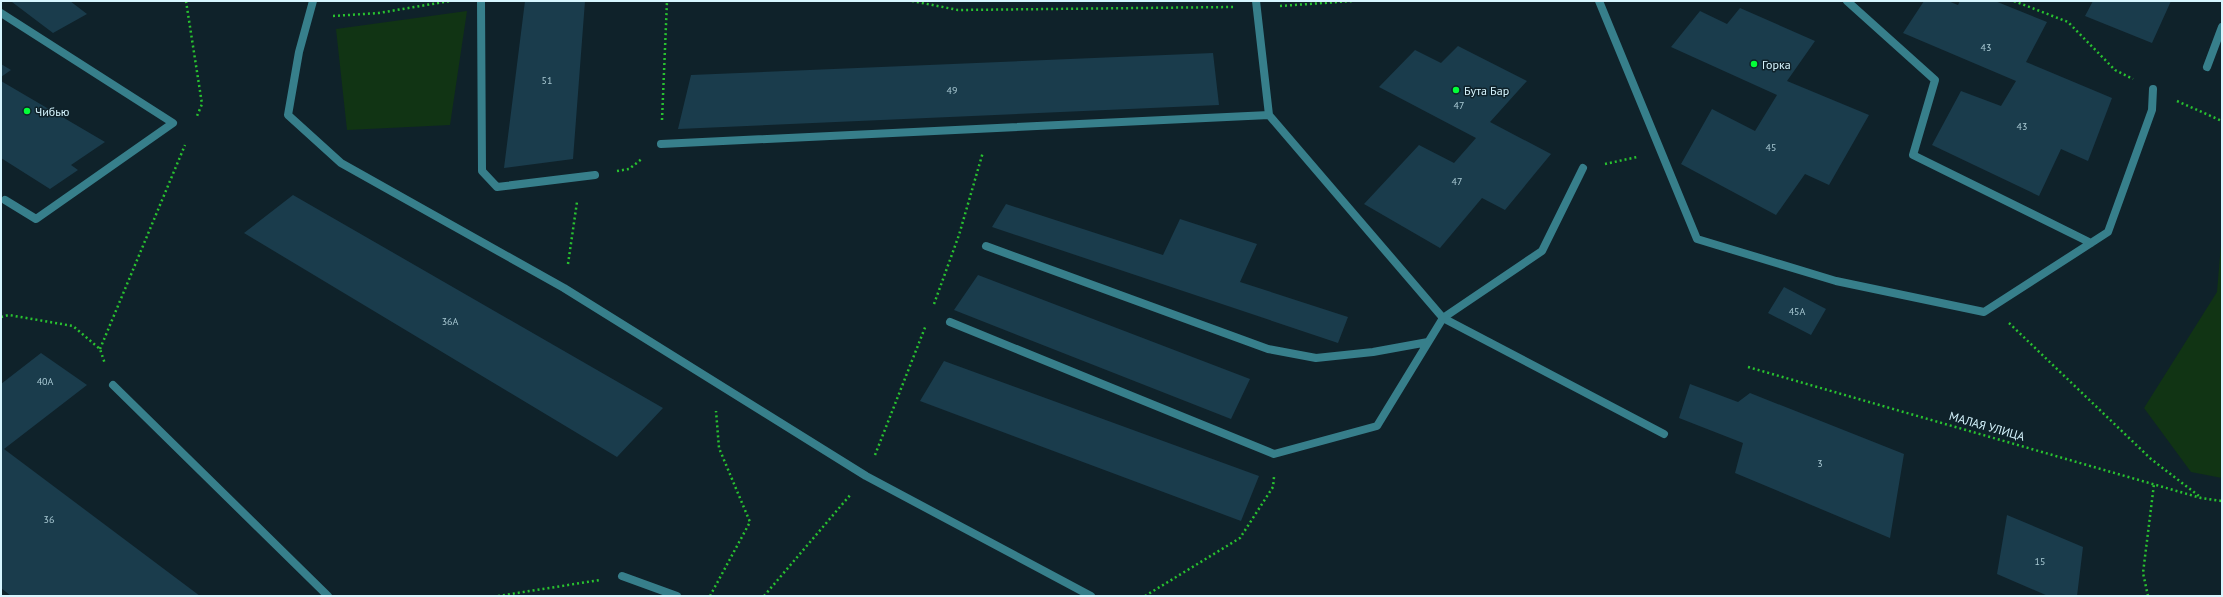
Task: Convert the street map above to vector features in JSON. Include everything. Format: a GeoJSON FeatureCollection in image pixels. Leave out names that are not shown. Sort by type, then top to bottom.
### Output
{"type":"FeatureCollection","features":[{"type":"Feature","properties":{"kind":"street"},"geometry":{"type":"LineString","coordinates":[[313,1],[299,52],[288,115],[341,163],[564,288],[866,476],[1091,596]]}},
{"type":"Feature","properties":{"kind":"street"},"geometry":{"type":"LineString","coordinates":[[481,1],[482,171],[497,187],[595,175]]}},
{"type":"Feature","properties":{"kind":"street"},"geometry":{"type":"LineString","coordinates":[[1599,1],[1697,240],[1836,281],[1984,312],[2108,232],[2152,110],[2153,89]]}},
{"type":"Feature","properties":{"kind":"street"},"geometry":{"type":"LineString","coordinates":[[1847,1],[1935,80],[1913,155],[2091,242]]}},
{"type":"Feature","properties":{"kind":"street"},"geometry":{"type":"LineString","coordinates":[[1257,4],[1269,115],[1443,318],[1664,434]]}},
{"type":"Feature","properties":{"kind":"street"},"geometry":{"type":"LineString","coordinates":[[1,13],[173,123],[36,219],[4,200]]}},
{"type":"Feature","properties":{"kind":"street"},"geometry":{"type":"LineString","coordinates":[[2207,67],[2222,27]]}},
{"type":"Feature","properties":{"kind":"street"},"geometry":{"type":"LineString","coordinates":[[661,144],[1269,115]]}},
{"type":"Feature","properties":{"kind":"street"},"geometry":{"type":"LineString","coordinates":[[950,322],[1274,454],[1377,426],[1443,318],[1542,251],[1583,168]]}},
{"type":"Feature","properties":{"kind":"street"},"geometry":{"type":"LineString","coordinates":[[986,246],[1268,349],[1316,358],[1373,352],[1428,342]]}},
{"type":"Feature","properties":{"kind":"street"},"geometry":{"type":"LineString","coordinates":[[113,385],[328,596]]}},
{"type":"Feature","properties":{"kind":"street"},"geometry":{"type":"LineString","coordinates":[[622,576],[677,596]]}},
{"type":"Feature","properties":{"kind":"path"},"geometry":{"type":"LineString","coordinates":[[186,1],[202,104],[196,118]]}},
{"type":"Feature","properties":{"kind":"path"},"geometry":{"type":"LineString","coordinates":[[309,17],[379,13],[450,1]]}},
{"type":"Feature","properties":{"kind":"path"},"geometry":{"type":"LineString","coordinates":[[595,175],[629,168],[661,144],[667,1]]}},
{"type":"Feature","properties":{"kind":"path"},"geometry":{"type":"LineString","coordinates":[[912,1],[958,10],[1214,6],[1352,1]]}},
{"type":"Feature","properties":{"kind":"path"},"geometry":{"type":"LineString","coordinates":[[2014,1],[2068,22],[2115,70],[2222,121]]}},
{"type":"Feature","properties":{"kind":"path"},"geometry":{"type":"LineString","coordinates":[[933,307],[959,235],[989,129]]}},
{"type":"Feature","properties":{"kind":"path"},"geometry":{"type":"LineString","coordinates":[[100,349],[187,140]]}},
{"type":"Feature","properties":{"kind":"path"},"geometry":{"type":"LineString","coordinates":[[1583,168],[1662,153]]}},
{"type":"Feature","properties":{"kind":"path"},"geometry":{"type":"LineString","coordinates":[[564,288],[580,177]]}},
{"type":"Feature","properties":{"kind":"path"},"geometry":{"type":"LineString","coordinates":[[1992,307],[2151,459],[2201,498]]}},
{"type":"Feature","properties":{"kind":"path"},"geometry":{"type":"LineString","coordinates":[[1,317],[9,315],[73,326],[100,349],[113,385]]}},
{"type":"Feature","properties":{"kind":"path"},"geometry":{"type":"LineString","coordinates":[[764,596],[866,476],[927,321]]}},
{"type":"Feature","properties":{"kind":"path","name":"МАЛАЯ УЛИЦА"},"geometry":{"type":"LineString","coordinates":[[1748,367],[2201,498],[2222,501]]}},
{"type":"Feature","properties":{"kind":"path"},"geometry":{"type":"LineString","coordinates":[[710,596],[750,522],[718,448],[714,381]]}},
{"type":"Feature","properties":{"kind":"path"},"geometry":{"type":"LineString","coordinates":[[1145,596],[1240,538],[1273,487],[1274,454]]}},
{"type":"Feature","properties":{"kind":"path"},"geometry":{"type":"LineString","coordinates":[[2148,596],[2143,573],[2154,484]]}},
{"type":"Feature","properties":{"kind":"path"},"geometry":{"type":"LineString","coordinates":[[498,596],[622,576]]}},
{"type":"Feature","properties":{"kind":"green space"},"geometry":{"type":"Polygon","coordinates":[[[467,11],[450,125],[347,130],[336,29],[467,11]]]}},
{"type":"Feature","properties":{"kind":"green space"},"geometry":{"type":"Polygon","coordinates":[[[2222,232],[2222,478],[2191,472],[2144,408],[2217,292],[2222,232]]]}},
{"type":"Feature","properties":{"kind":"building"},"geometry":{"type":"Polygon","coordinates":[[[70,1],[87,14],[53,33],[12,2],[70,1]]]}},
{"type":"Feature","properties":{"kind":"building"},"geometry":{"type":"Polygon","coordinates":[[[525,1],[585,1],[573,159],[504,168],[525,1]]]}},
{"type":"Feature","properties":{"kind":"building"},"geometry":{"type":"Polygon","coordinates":[[[1924,1],[1948,1],[1958,5],[1960,1],[1995,1],[2047,22],[2026,62],[2112,98],[2088,161],[2061,149],[2039,196],[1932,145],[1961,91],[2001,106],[2016,81],[1903,33],[1924,1]]]}},
{"type":"Feature","properties":{"kind":"building"},"geometry":{"type":"Polygon","coordinates":[[[2093,1],[2171,1],[2152,43],[2085,16],[2093,1]]]}},
{"type":"Feature","properties":{"kind":"building"},"geometry":{"type":"Polygon","coordinates":[[[1740,8],[1815,41],[1787,81],[1869,115],[1829,185],[1805,174],[1776,215],[1681,164],[1712,109],[1755,131],[1777,95],[1671,47],[1700,11],[1727,24],[1740,8]]]}},
{"type":"Feature","properties":{"kind":"building"},"geometry":{"type":"Polygon","coordinates":[[[1458,46],[1527,81],[1490,122],[1551,154],[1505,210],[1482,198],[1440,248],[1364,204],[1419,145],[1454,163],[1476,138],[1379,87],[1415,50],[1441,63],[1458,46]]]}},
{"type":"Feature","properties":{"kind":"building"},"geometry":{"type":"Polygon","coordinates":[[[1213,53],[1219,105],[678,129],[691,75],[1213,53]]]}},
{"type":"Feature","properties":{"kind":"building"},"geometry":{"type":"Polygon","coordinates":[[[1,64],[11,70],[1,77],[1,64]]]}},
{"type":"Feature","properties":{"kind":"building","name":"Чибью"},"geometry":{"type":"Polygon","coordinates":[[[1,81],[105,142],[71,165],[78,170],[50,189],[1,158],[1,81]]]}},
{"type":"Feature","properties":{"kind":"building"},"geometry":{"type":"Polygon","coordinates":[[[293,195],[663,408],[617,457],[244,233],[293,195]]]}},
{"type":"Feature","properties":{"kind":"building"},"geometry":{"type":"Polygon","coordinates":[[[1006,204],[1163,255],[1180,219],[1257,244],[1240,282],[1348,317],[1338,343],[992,227],[1006,204]]]}},
{"type":"Feature","properties":{"kind":"building"},"geometry":{"type":"Polygon","coordinates":[[[978,275],[1250,379],[1231,419],[954,310],[978,275]]]}},
{"type":"Feature","properties":{"kind":"building"},"geometry":{"type":"Polygon","coordinates":[[[1784,287],[1826,309],[1811,335],[1768,313],[1784,287]]]}},
{"type":"Feature","properties":{"kind":"building"},"geometry":{"type":"Polygon","coordinates":[[[41,353],[87,385],[4,449],[200,596],[11,596],[1,588],[1,384],[41,353]]]}},
{"type":"Feature","properties":{"kind":"building"},"geometry":{"type":"Polygon","coordinates":[[[944,361],[1259,476],[1241,521],[920,401],[944,361]]]}},
{"type":"Feature","properties":{"kind":"building"},"geometry":{"type":"Polygon","coordinates":[[[1690,384],[1738,402],[1750,393],[1904,454],[1890,538],[1735,473],[1743,443],[1679,418],[1690,384]]]}},
{"type":"Feature","properties":{"kind":"building"},"geometry":{"type":"Polygon","coordinates":[[[2007,515],[2083,547],[2077,596],[2048,596],[1997,574],[2007,515]]]}},
{"type":"Feature","properties":{"kind":"place","name":"Горка"},"geometry":{"type":"Point","coordinates":[1754,64]}},
{"type":"Feature","properties":{"kind":"place","name":"Бута Бар"},"geometry":{"type":"Point","coordinates":[1456,90]}},
{"type":"Feature","properties":{"kind":"place","name":"Чибью"},"geometry":{"type":"Point","coordinates":[27,111]}}]}
